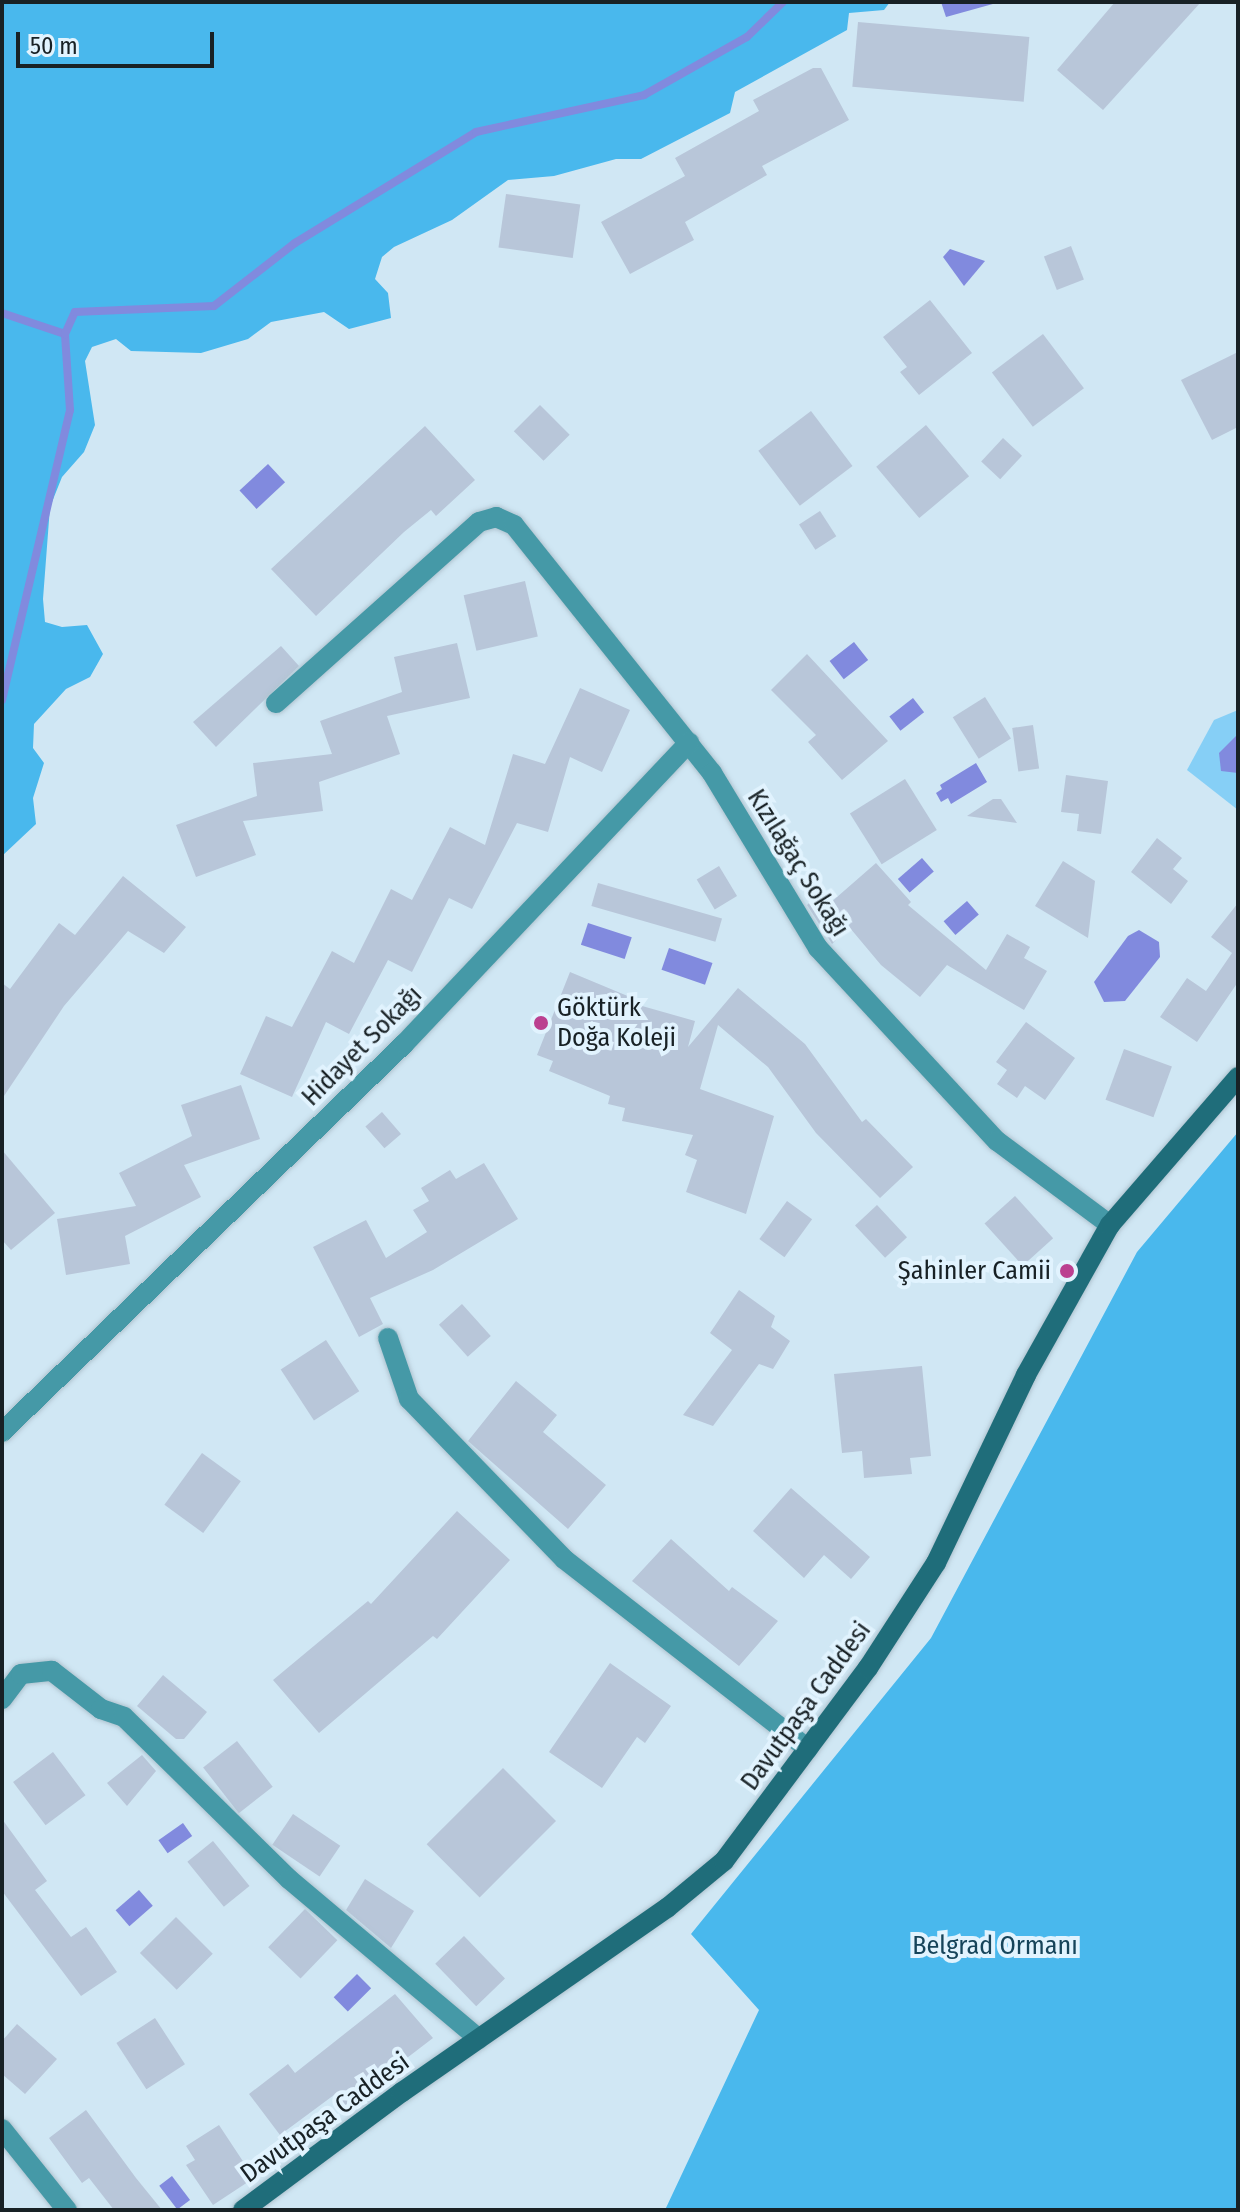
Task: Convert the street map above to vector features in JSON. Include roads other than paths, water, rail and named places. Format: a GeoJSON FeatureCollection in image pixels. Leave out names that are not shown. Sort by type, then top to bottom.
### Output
{"type":"FeatureCollection","features":[{"type":"Feature","properties":{"kind":"street","name":"Kızılağaç Sokağı"},"geometry":{"type":"LineString","coordinates":[[276,703],[479,522],[496,517],[514,525],[689,743],[818,948],[997,1141],[1110,1225]]}},
{"type":"Feature","properties":{"kind":"street","name":"Hidayet Sokağı"},"geometry":{"type":"LineString","coordinates":[[2,1432],[404,1044],[689,743]]}},
{"type":"Feature","properties":{"kind":"street","name":"Davutpaşa Caddesi"},"geometry":{"type":"LineString","coordinates":[[243,2210],[704,1879],[724,1861],[868,1668],[936,1563],[1026,1375],[1110,1225],[1238,1077]]}},
{"type":"Feature","properties":{"kind":"street"},"geometry":{"type":"LineString","coordinates":[[388,1338],[409,1399],[564,1559],[808,1749]]}},
{"type":"Feature","properties":{"kind":"street"},"geometry":{"type":"LineString","coordinates":[[2,1699],[21,1674],[52,1671],[101,1709],[124,1717],[289,1879],[479,2039]]}},
{"type":"Feature","properties":{"kind":"street"},"geometry":{"type":"LineString","coordinates":[[2,2129],[67,2210]]}},
{"type":"Feature","properties":{"kind":"waterway"},"geometry":{"type":"LineString","coordinates":[[2,700],[70,410],[65,334],[75,312],[214,306],[295,243],[476,132],[644,95],[747,37],[783,2]]}},
{"type":"Feature","properties":{"kind":"waterway"},"geometry":{"type":"LineString","coordinates":[[2,313],[65,334]]}},
{"type":"Feature","properties":{"kind":"place","name":"Göktürk Doğa Koleji"},"geometry":{"type":"Point","coordinates":[541,1023]}},
{"type":"Feature","properties":{"kind":"place","name":"Şahinler Camii"},"geometry":{"type":"Point","coordinates":[1067,1271]}},
{"type":"Feature","properties":{"kind":"park label","name":"Belgrad Ormanı"},"geometry":{"type":"Point","coordinates":[995,1946]}}]}
